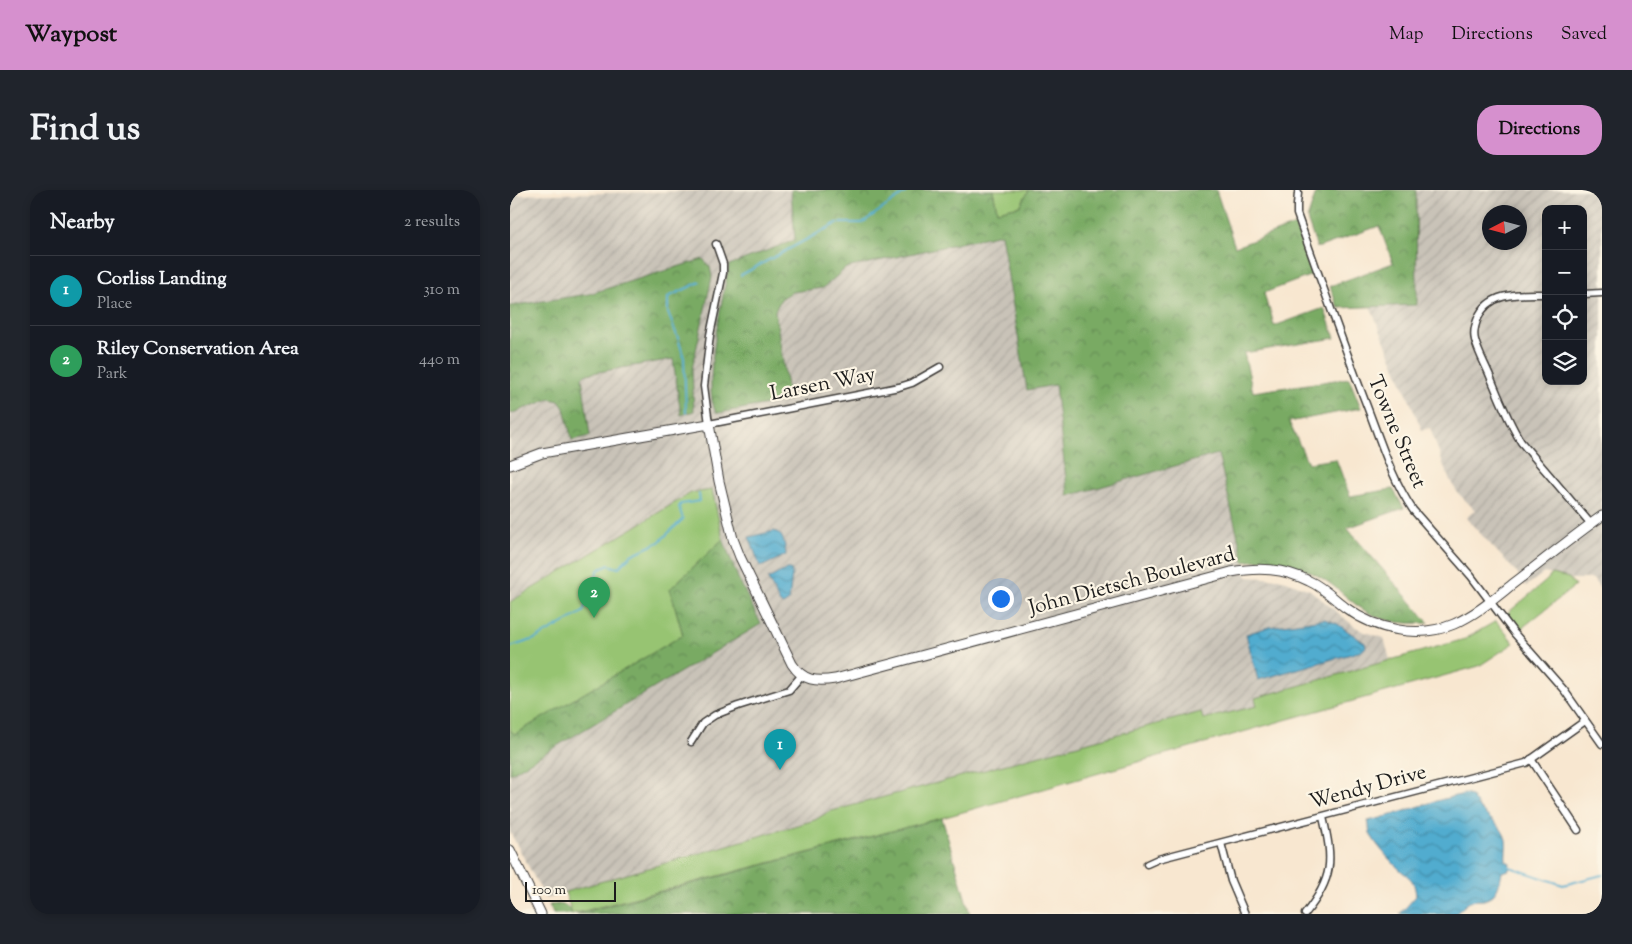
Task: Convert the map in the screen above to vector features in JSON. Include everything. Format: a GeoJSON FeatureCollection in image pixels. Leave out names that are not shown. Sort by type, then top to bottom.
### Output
{"type":"FeatureCollection","features":[{"type":"Feature","properties":{"kind":"street","name":"Towne Street"},"geometry":{"type":"LineString","coordinates":[[1298,193],[1297,214],[1346,351],[1394,475],[1413,510],[1471,576],[1514,633],[1564,690],[1602,744]]}},
{"type":"Feature","properties":{"kind":"street"},"geometry":{"type":"LineString","coordinates":[[691,742],[703,723],[715,715],[789,690],[801,676],[792,664],[740,557],[733,539],[719,481],[704,386],[710,335],[723,273],[723,264],[716,244]]}},
{"type":"Feature","properties":{"kind":"street"},"geometry":{"type":"LineString","coordinates":[[1587,294],[1602,293]]}},
{"type":"Feature","properties":{"kind":"street"},"geometry":{"type":"LineString","coordinates":[[1542,294],[1512,295],[1490,302],[1480,312],[1475,325],[1475,341],[1502,407],[1518,437],[1591,524]]}},
{"type":"Feature","properties":{"kind":"street","name":"Larsen Way"},"geometry":{"type":"LineString","coordinates":[[709,424],[899,387],[912,383],[940,367]]}},
{"type":"Feature","properties":{"kind":"street"},"geometry":{"type":"LineString","coordinates":[[510,465],[542,453],[709,424]]}},
{"type":"Feature","properties":{"kind":"street","name":"John Dietsch Boulevard"},"geometry":{"type":"LineString","coordinates":[[801,676],[815,681],[835,679],[1251,568],[1272,568],[1310,581],[1362,618],[1382,626],[1403,631],[1439,629],[1469,617],[1602,516]]}},
{"type":"Feature","properties":{"kind":"street","name":"Wendy Drive"},"geometry":{"type":"LineString","coordinates":[[1147,864],[1158,859],[1511,768],[1531,760],[1586,721]]}},
{"type":"Feature","properties":{"kind":"street"},"geometry":{"type":"LineString","coordinates":[[1531,760],[1578,830]]}},
{"type":"Feature","properties":{"kind":"street"},"geometry":{"type":"LineString","coordinates":[[1305,914],[1320,894],[1328,872],[1330,849],[1324,817]]}},
{"type":"Feature","properties":{"kind":"street"},"geometry":{"type":"LineString","coordinates":[[1221,843],[1231,881],[1245,914]]}},
{"type":"Feature","properties":{"kind":"street"},"geometry":{"type":"LineString","coordinates":[[510,850],[541,914]]}},
{"type":"Feature","properties":{"kind":"shaded area"},"geometry":{"type":"Polygon","coordinates":[[[744,190],[993,190],[1028,390],[1055,385],[1068,496],[1218,454],[1247,577],[1281,579],[1310,590],[1354,626],[1384,638],[1390,660],[1256,698],[1257,706],[1203,719],[1201,712],[829,812],[830,820],[546,899],[510,832],[510,774],[761,624],[738,578],[724,544],[711,490],[691,493],[510,602],[510,195],[744,190]]]}},
{"type":"Feature","properties":{"kind":"shaded area"},"geometry":{"type":"Polygon","coordinates":[[[1416,190],[1602,190],[1602,591],[1593,579],[1573,579],[1544,573],[1526,586],[1516,572],[1466,518],[1475,510],[1452,484],[1430,428],[1422,430],[1370,306],[1417,305],[1416,190]]]}},
{"type":"Feature","properties":{"kind":"green space"},"geometry":{"type":"Polygon","coordinates":[[[791,190],[993,190],[997,211],[1020,206],[1029,190],[1216,190],[1235,247],[1295,225],[1312,275],[1264,293],[1274,326],[1324,308],[1335,338],[1244,353],[1253,392],[1349,378],[1361,408],[1289,422],[1308,463],[1336,459],[1350,496],[1393,489],[1404,508],[1347,528],[1429,623],[1398,622],[1383,619],[1359,607],[1323,579],[1290,564],[1267,561],[1244,562],[1218,454],[1068,496],[1055,385],[1027,390],[1001,234],[846,268],[823,288],[792,292],[781,299],[775,311],[789,400],[716,412],[712,400],[712,363],[729,265],[795,240],[791,190]]]}},
{"type":"Feature","properties":{"kind":"green space"},"geometry":{"type":"Polygon","coordinates":[[[993,190],[1029,190],[1020,206],[997,211],[993,190]]]}},
{"type":"Feature","properties":{"kind":"green space"},"geometry":{"type":"Polygon","coordinates":[[[1317,190],[1416,190],[1417,305],[1338,308],[1330,286],[1393,263],[1379,226],[1317,248],[1307,219],[1317,190]]]}},
{"type":"Feature","properties":{"kind":"green space"},"geometry":{"type":"Polygon","coordinates":[[[703,259],[710,267],[712,277],[692,369],[694,411],[681,415],[673,359],[587,374],[582,377],[590,436],[572,440],[564,408],[559,401],[550,399],[510,414],[510,306],[589,294],[703,259]]]}},
{"type":"Feature","properties":{"kind":"green space"},"geometry":{"type":"Polygon","coordinates":[[[712,490],[723,539],[670,589],[683,635],[514,735],[510,730],[510,602],[691,493],[712,490]]]}},
{"type":"Feature","properties":{"kind":"green space"},"geometry":{"type":"Polygon","coordinates":[[[723,539],[738,578],[761,624],[510,774],[510,730],[515,734],[683,635],[670,589],[723,539]]]}},
{"type":"Feature","properties":{"kind":"green space"},"geometry":{"type":"Polygon","coordinates":[[[1552,574],[1569,578],[1575,586],[1517,632],[1504,616],[1552,574]]]}},
{"type":"Feature","properties":{"kind":"green space"},"geometry":{"type":"Polygon","coordinates":[[[1496,621],[1514,643],[1479,666],[942,818],[572,914],[565,892],[815,820],[828,812],[1201,712],[1203,719],[1257,706],[1255,698],[1465,639],[1496,621]]]}},
{"type":"Feature","properties":{"kind":"green space"},"geometry":{"type":"Polygon","coordinates":[[[942,818],[970,914],[576,914],[942,818]]]}},
{"type":"Feature","properties":{"kind":"green space"},"geometry":{"type":"Polygon","coordinates":[[[549,905],[567,906],[572,914],[553,914],[549,905]]]}},
{"type":"Feature","properties":{"kind":"water"},"geometry":{"type":"Polygon","coordinates":[[[774,531],[782,537],[786,555],[760,566],[749,537],[774,531]]]}},
{"type":"Feature","properties":{"kind":"water"},"geometry":{"type":"Polygon","coordinates":[[[787,569],[791,569],[792,573],[789,601],[783,605],[780,603],[768,579],[787,569]]]}},
{"type":"Feature","properties":{"kind":"water"},"geometry":{"type":"Polygon","coordinates":[[[1324,619],[1336,623],[1365,643],[1366,647],[1362,651],[1258,680],[1246,634],[1269,627],[1324,619]]]}},
{"type":"Feature","properties":{"kind":"water"},"geometry":{"type":"Polygon","coordinates":[[[1465,794],[1471,796],[1480,809],[1502,831],[1506,840],[1506,861],[1510,863],[1509,870],[1502,872],[1497,889],[1492,896],[1484,900],[1469,902],[1454,914],[1400,914],[1416,896],[1414,885],[1375,842],[1370,833],[1368,821],[1465,794]]]}},
{"type":"Feature","properties":{"kind":"waterway"},"geometry":{"type":"LineString","coordinates":[[741,275],[837,223],[862,223],[909,190]]}},
{"type":"Feature","properties":{"kind":"waterway"},"geometry":{"type":"LineString","coordinates":[[686,413],[684,358],[668,313],[668,297],[700,282]]}},
{"type":"Feature","properties":{"kind":"waterway"},"geometry":{"type":"LineString","coordinates":[[510,647],[535,639],[583,612],[598,570],[609,565],[618,568],[631,555],[659,542],[683,519],[679,507],[681,504],[700,501],[699,494]]}},
{"type":"Feature","properties":{"kind":"waterway"},"geometry":{"type":"LineString","coordinates":[[1507,866],[1563,885],[1602,875]]}},
{"type":"Feature","properties":{"kind":"place","name":"Riley Conservation Area"},"geometry":{"type":"Point","coordinates":[594,618]}},
{"type":"Feature","properties":{"kind":"place","name":"Corliss Landing"},"geometry":{"type":"Point","coordinates":[780,770]}}]}
